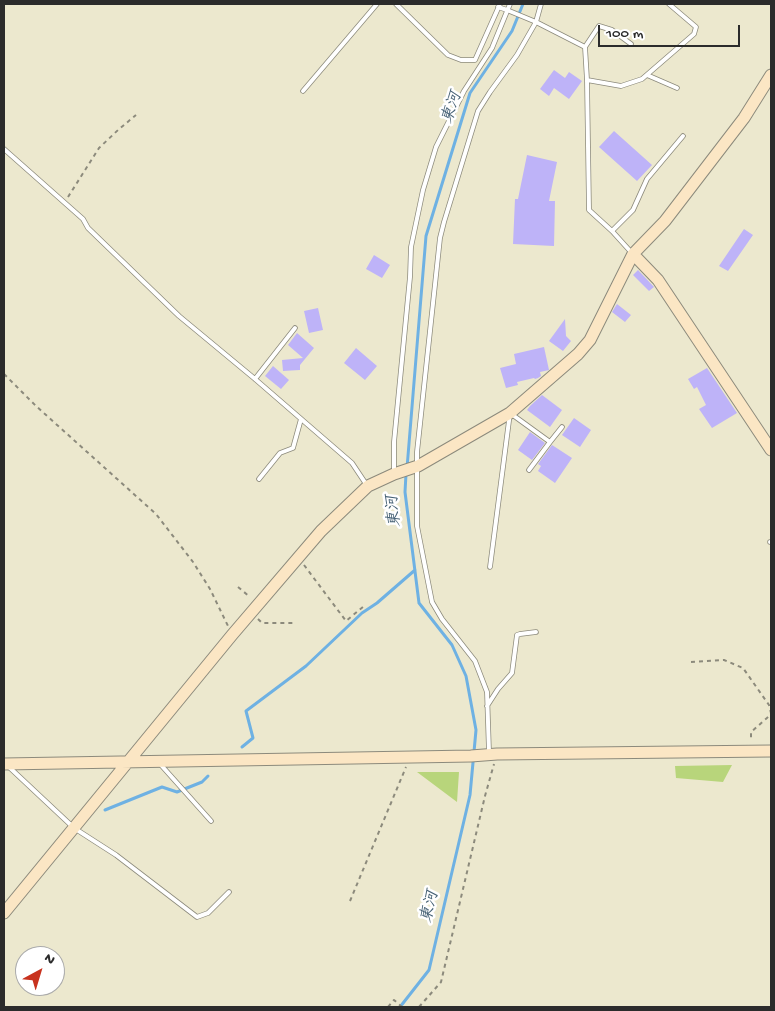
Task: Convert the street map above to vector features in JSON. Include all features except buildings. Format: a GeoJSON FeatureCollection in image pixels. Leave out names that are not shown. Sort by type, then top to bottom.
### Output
{"type":"FeatureCollection","features":[{"type":"Feature","properties":{"kind":"street"},"geometry":{"type":"LineString","coordinates":[[4,913],[232,634],[321,530],[368,486],[418,466],[510,413],[578,354],[590,340],[632,254],[670,214],[744,118],[771,76]]}},
{"type":"Feature","properties":{"kind":"street"},"geometry":{"type":"LineString","coordinates":[[632,254],[658,280],[771,450]]}},
{"type":"Feature","properties":{"kind":"street"},"geometry":{"type":"LineString","coordinates":[[5,763],[771,751]]}},
{"type":"Feature","properties":{"kind":"lane"},"geometry":{"type":"LineString","coordinates":[[304,91],[377,4]]}},
{"type":"Feature","properties":{"kind":"lane"},"geometry":{"type":"LineString","coordinates":[[396,4],[448,55],[461,60],[475,60],[499,5],[585,47]]}},
{"type":"Feature","properties":{"kind":"lane"},"geometry":{"type":"LineString","coordinates":[[394,474],[394,442],[410,277],[411,247],[424,190],[436,147],[464,91],[492,48],[510,4]]}},
{"type":"Feature","properties":{"kind":"lane"},"geometry":{"type":"LineString","coordinates":[[493,754],[487,692],[475,661],[442,619],[432,602],[417,526],[418,442],[440,238],[444,222],[478,111],[517,55],[536,22],[541,4]]}},
{"type":"Feature","properties":{"kind":"lane"},"geometry":{"type":"LineString","coordinates":[[588,80],[621,86],[642,79],[694,34],[696,27],[669,4]]}},
{"type":"Feature","properties":{"kind":"lane"},"geometry":{"type":"LineString","coordinates":[[631,44],[612,30],[599,26],[585,47],[588,80],[589,210],[612,231],[632,254]]}},
{"type":"Feature","properties":{"kind":"lane"},"geometry":{"type":"LineString","coordinates":[[647,75],[677,88]]}},
{"type":"Feature","properties":{"kind":"lane"},"geometry":{"type":"LineString","coordinates":[[612,231],[632,210],[647,179],[683,136]]}},
{"type":"Feature","properties":{"kind":"lane"},"geometry":{"type":"LineString","coordinates":[[4,149],[83,219],[88,228],[178,316],[255,379],[352,463],[368,486]]}},
{"type":"Feature","properties":{"kind":"lane"},"geometry":{"type":"LineString","coordinates":[[255,379],[295,328]]}},
{"type":"Feature","properties":{"kind":"lane"},"geometry":{"type":"LineString","coordinates":[[490,567],[510,413],[550,442]]}},
{"type":"Feature","properties":{"kind":"lane"},"geometry":{"type":"LineString","coordinates":[[259,479],[280,453],[293,448],[301,419]]}},
{"type":"Feature","properties":{"kind":"lane"},"geometry":{"type":"LineString","coordinates":[[529,470],[562,427]]}},
{"type":"Feature","properties":{"kind":"lane"},"geometry":{"type":"LineString","coordinates":[[487,706],[512,673],[517,635],[536,632]]}},
{"type":"Feature","properties":{"kind":"lane"},"geometry":{"type":"LineString","coordinates":[[158,761],[211,821]]}},
{"type":"Feature","properties":{"kind":"lane"},"geometry":{"type":"LineString","coordinates":[[5,763],[74,828],[116,855],[197,918],[208,912],[229,892]]}},
{"type":"Feature","properties":{"kind":"path"},"geometry":{"type":"LineString","coordinates":[[64,204],[98,148],[136,115]]}},
{"type":"Feature","properties":{"kind":"path"},"geometry":{"type":"LineString","coordinates":[[4,374],[36,406],[156,514],[193,562],[210,589],[232,634]]}},
{"type":"Feature","properties":{"kind":"path"},"geometry":{"type":"LineString","coordinates":[[298,557],[346,621],[364,606]]}},
{"type":"Feature","properties":{"kind":"path"},"geometry":{"type":"LineString","coordinates":[[238,587],[258,604]]}},
{"type":"Feature","properties":{"kind":"path"},"geometry":{"type":"LineString","coordinates":[[250,614],[262,623],[294,623]]}},
{"type":"Feature","properties":{"kind":"path"},"geometry":{"type":"LineString","coordinates":[[691,662],[724,660],[743,668],[768,705],[771,713],[752,732],[751,751]]}},
{"type":"Feature","properties":{"kind":"path"},"geometry":{"type":"LineString","coordinates":[[419,1007],[441,982],[485,796],[493,754]]}},
{"type":"Feature","properties":{"kind":"path"},"geometry":{"type":"LineString","coordinates":[[350,901],[411,757]]}},
{"type":"Feature","properties":{"kind":"path"},"geometry":{"type":"LineString","coordinates":[[388,1007],[394,1000],[402,1007]]}},
{"type":"Feature","properties":{"kind":"green space"},"geometry":{"type":"Polygon","coordinates":[[[732,765],[723,782],[676,778],[675,766],[732,765]]]}},
{"type":"Feature","properties":{"kind":"green space"},"geometry":{"type":"Polygon","coordinates":[[[417,772],[459,772],[457,802],[417,772]]]}},
{"type":"Feature","properties":{"kind":"waterway","name":"東河"},"geometry":{"type":"LineString","coordinates":[[407,468],[426,236],[470,93],[512,31],[523,4]]}},
{"type":"Feature","properties":{"kind":"waterway","name":"東河"},"geometry":{"type":"LineString","coordinates":[[400,1007],[429,970],[470,795],[476,730],[466,676],[452,645],[419,603],[405,492],[406,474]]}},
{"type":"Feature","properties":{"kind":"waterway"},"geometry":{"type":"LineString","coordinates":[[242,747],[253,738],[246,711],[306,666],[362,613],[377,603],[415,570]]}},
{"type":"Feature","properties":{"kind":"waterway"},"geometry":{"type":"LineString","coordinates":[[105,810],[162,787],[177,792],[202,782],[208,776]]}}]}
